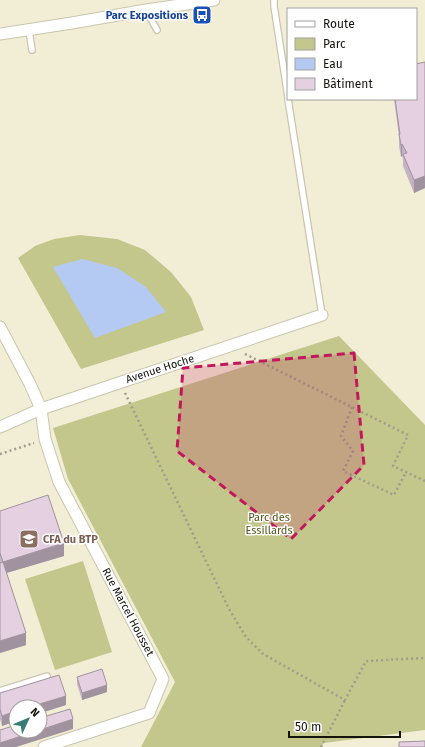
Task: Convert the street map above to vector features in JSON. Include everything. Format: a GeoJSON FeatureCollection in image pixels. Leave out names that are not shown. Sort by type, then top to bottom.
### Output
{"type":"FeatureCollection","features":[{"type":"Feature","properties":{"kind":"street"},"geometry":{"type":"LineString","coordinates":[[0,34],[214,0]]}},
{"type":"Feature","properties":{"kind":"street","name":"Avenue Hoche"},"geometry":{"type":"LineString","coordinates":[[0,427],[41,409],[322,315]]}},
{"type":"Feature","properties":{"kind":"street","name":"Rue Marcel Housset"},"geometry":{"type":"LineString","coordinates":[[0,327],[30,384],[41,409],[46,439],[59,482],[163,679],[149,713],[44,747]]}},
{"type":"Feature","properties":{"kind":"lane"},"geometry":{"type":"LineString","coordinates":[[274,0],[287,91]]}},
{"type":"Feature","properties":{"kind":"lane"},"geometry":{"type":"LineString","coordinates":[[146,10],[157,30]]}},
{"type":"Feature","properties":{"kind":"lane"},"geometry":{"type":"LineString","coordinates":[[29,30],[32,50]]}},
{"type":"Feature","properties":{"kind":"lane"},"geometry":{"type":"LineString","coordinates":[[288,100],[322,315]]}},
{"type":"Feature","properties":{"kind":"lane"},"geometry":{"type":"LineString","coordinates":[[0,691],[47,676]]}},
{"type":"Feature","properties":{"kind":"path"},"geometry":{"type":"LineString","coordinates":[[228,346],[408,435],[393,466],[425,481]]}},
{"type":"Feature","properties":{"kind":"path"},"geometry":{"type":"LineString","coordinates":[[120,382],[229,609],[246,637],[263,654],[346,700]]}},
{"type":"Feature","properties":{"kind":"path"},"geometry":{"type":"LineString","coordinates":[[352,407],[341,436],[353,451],[343,471],[394,495],[406,472]]}},
{"type":"Feature","properties":{"kind":"path"},"geometry":{"type":"LineString","coordinates":[[0,454],[46,439]]}},
{"type":"Feature","properties":{"kind":"path"},"geometry":{"type":"LineString","coordinates":[[321,747],[366,661],[425,658]]}},
{"type":"Feature","properties":{"kind":"highlighted area"},"geometry":{"type":"Polygon","coordinates":[[[354,353],[364,465],[291,539],[177,451],[183,368],[354,353]]]}},
{"type":"Feature","properties":{"kind":"green space"},"geometry":{"type":"Polygon","coordinates":[[[80,235],[117,239],[145,250],[171,272],[191,297],[204,330],[81,369],[18,258],[35,246],[54,239],[80,235]]]}},
{"type":"Feature","properties":{"kind":"green space","name":"Parc des Essillards"},"geometry":{"type":"Polygon","coordinates":[[[339,336],[425,425],[425,730],[324,743],[321,747],[141,747],[175,682],[68,479],[53,428],[339,336]]]}},
{"type":"Feature","properties":{"kind":"green space"},"geometry":{"type":"Polygon","coordinates":[[[83,561],[112,652],[55,670],[25,579],[83,561]]]}},
{"type":"Feature","properties":{"kind":"water"},"geometry":{"type":"Polygon","coordinates":[[[82,259],[117,268],[146,287],[166,312],[95,338],[53,267],[82,259]]]}},
{"type":"Feature","properties":{"kind":"building"},"geometry":{"type":"Polygon","coordinates":[[[425,62],[425,176],[414,180],[403,154],[407,153],[402,144],[401,145],[395,100],[417,100],[417,64],[425,62]]]}},
{"type":"Feature","properties":{"kind":"building","name":"CFA du BTP"},"geometry":{"type":"Polygon","coordinates":[[[48,495],[64,543],[3,562],[0,553],[0,511],[48,495]]]}},
{"type":"Feature","properties":{"kind":"building"},"geometry":{"type":"Polygon","coordinates":[[[3,562],[26,633],[0,641],[0,563],[3,562]]]}},
{"type":"Feature","properties":{"kind":"building"},"geometry":{"type":"Polygon","coordinates":[[[102,669],[107,685],[82,693],[77,677],[102,669]]]}},
{"type":"Feature","properties":{"kind":"building"},"geometry":{"type":"Polygon","coordinates":[[[59,675],[66,696],[48,702],[48,699],[8,699],[8,714],[2,716],[0,709],[0,693],[59,675]]]}},
{"type":"Feature","properties":{"kind":"building"},"geometry":{"type":"Polygon","coordinates":[[[70,709],[73,719],[48,727],[48,716],[70,709]]]}},
{"type":"Feature","properties":{"kind":"building"},"geometry":{"type":"Polygon","coordinates":[[[8,728],[8,739],[12,739],[0,743],[0,730],[8,728]]]}},
{"type":"Feature","properties":{"kind":"building"},"geometry":{"type":"Polygon","coordinates":[[[425,741],[425,747],[399,747],[399,742],[425,741]]]}},
{"type":"Feature","properties":{"kind":"place","name":"Parc Expositions"},"geometry":{"type":"Point","coordinates":[202,15]}},
{"type":"Feature","properties":{"kind":"place","name":"CFA du BTP"},"geometry":{"type":"Point","coordinates":[29,539]}}]}
